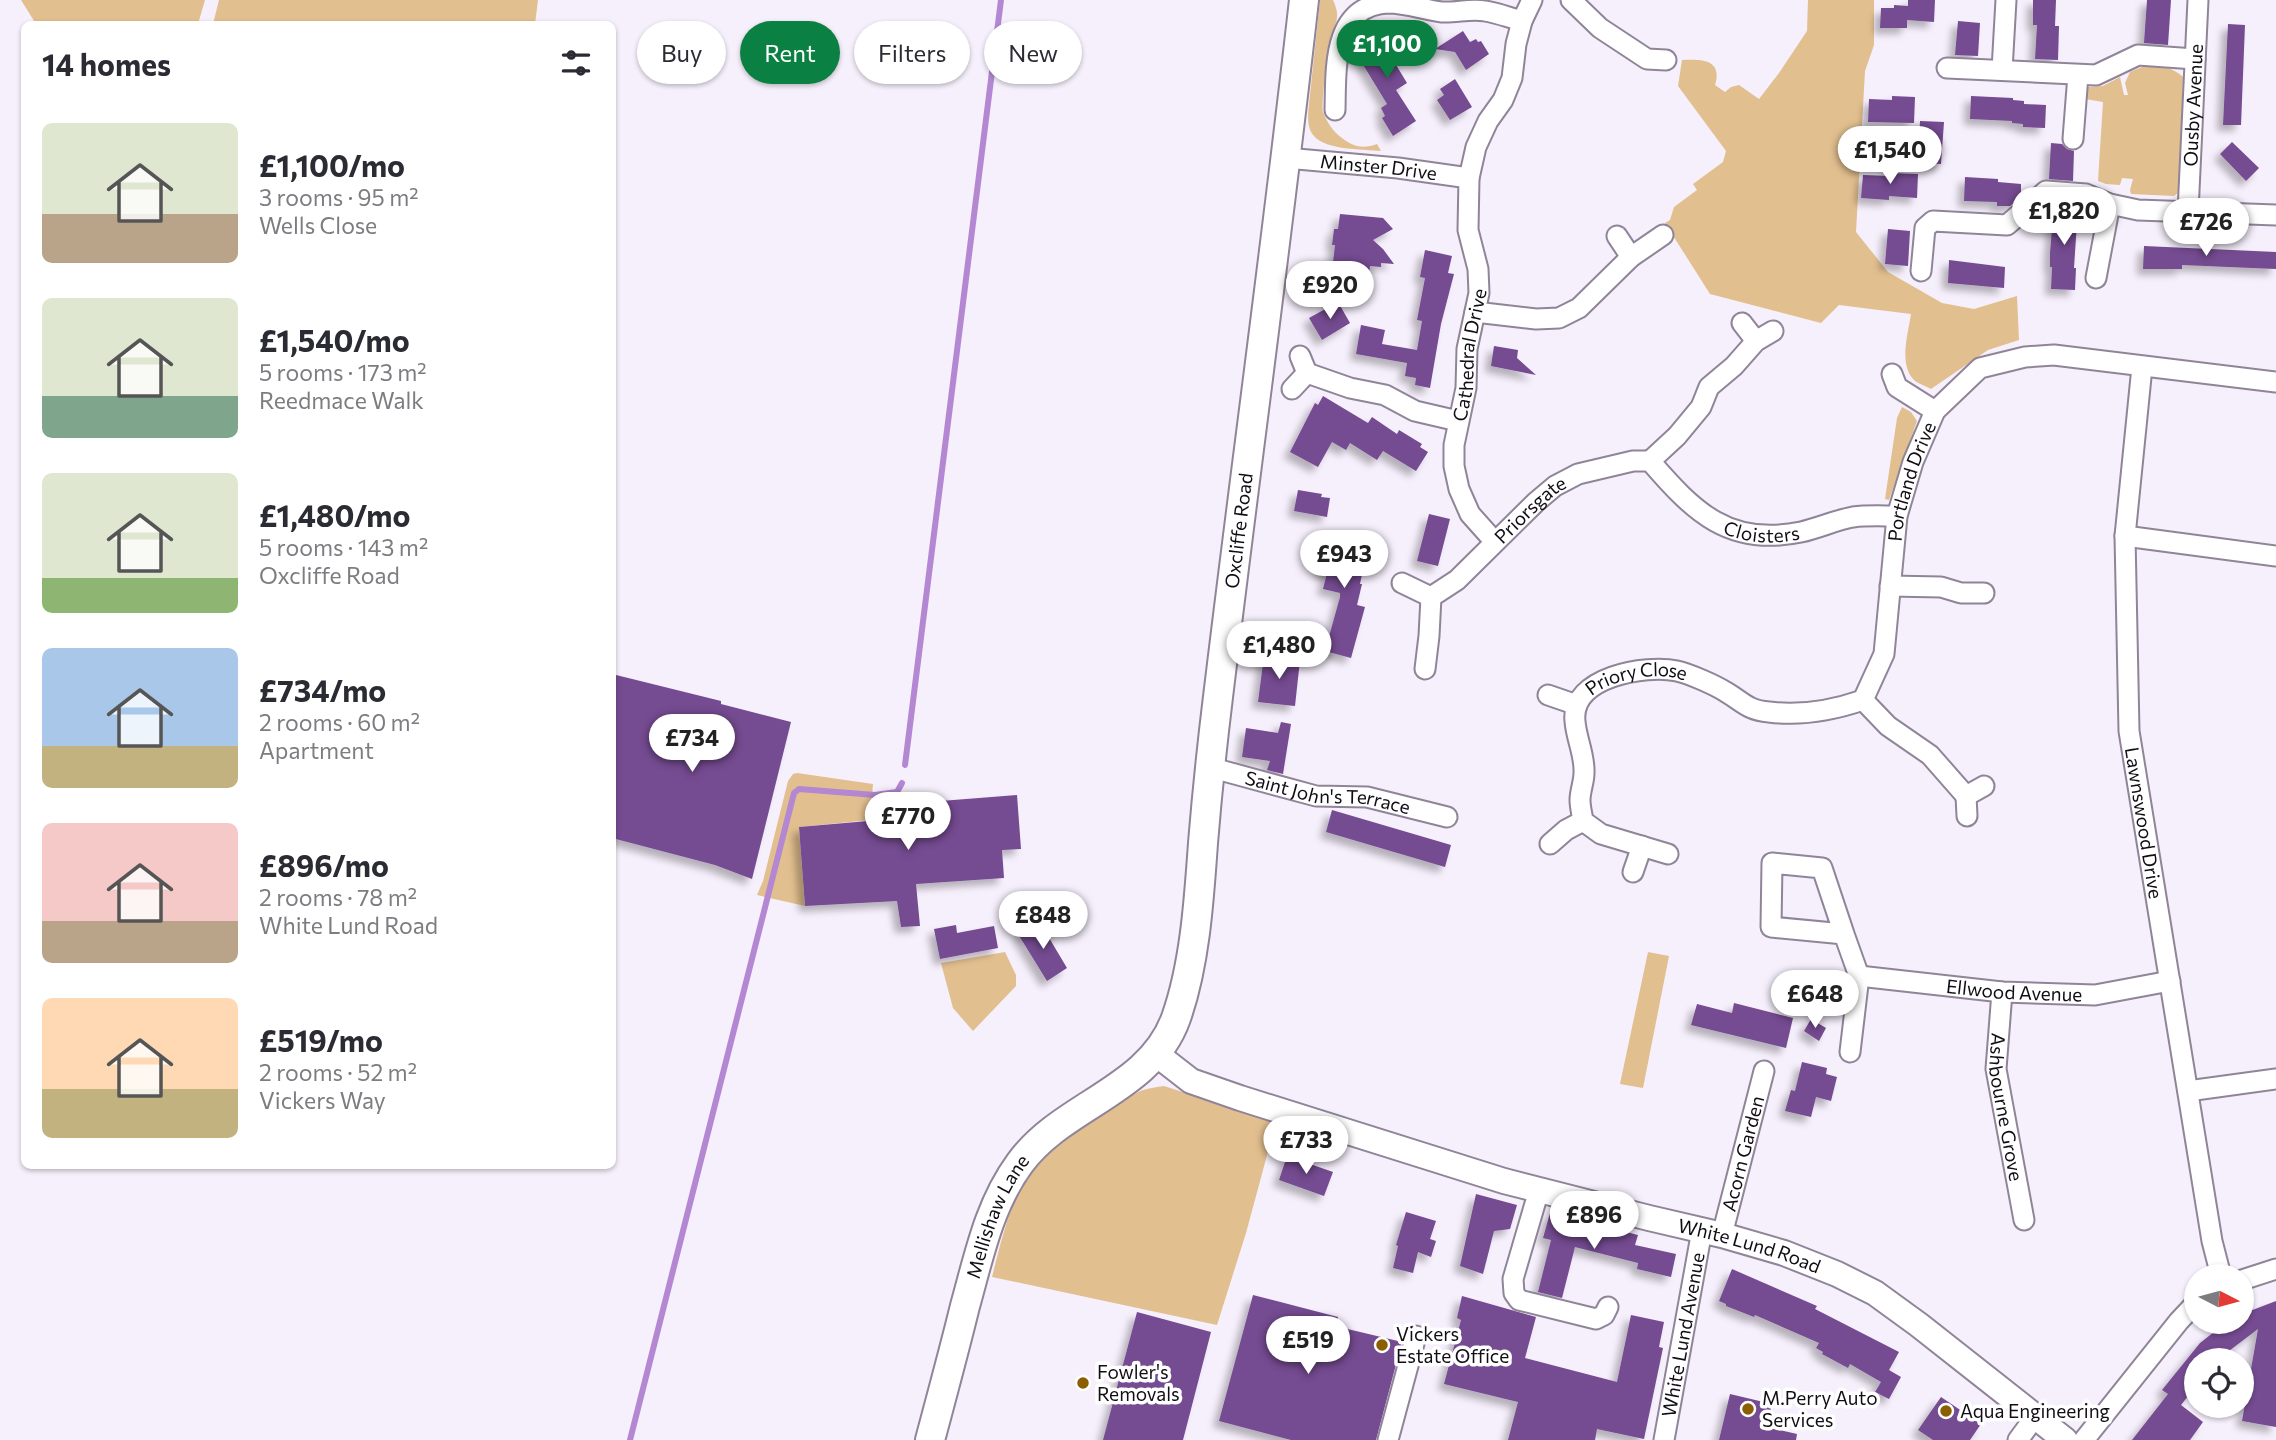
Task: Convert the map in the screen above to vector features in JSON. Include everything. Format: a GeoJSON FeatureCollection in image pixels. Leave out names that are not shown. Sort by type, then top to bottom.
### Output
{"type":"FeatureCollection","features":[{"type":"Feature","properties":{"kind":"main road","name":"Oxcliffe Road"},"geometry":{"type":"LineString","coordinates":[[1155,1053],[1167,1038],[1181,1000],[1198,917],[1209,766],[1304,0]]}},
{"type":"Feature","properties":{"kind":"main road","name":"Mellishaw Lane"},"geometry":{"type":"LineString","coordinates":[[930,1440],[989,1221],[1005,1185],[1022,1159],[1039,1142],[1129,1080],[1155,1053]]}},
{"type":"Feature","properties":{"kind":"street","name":"Cathedral Drive"},"geometry":{"type":"LineString","coordinates":[[1495,542],[1470,514],[1459,489],[1454,466],[1454,445],[1466,388],[1467,349],[1479,293],[1478,270],[1468,230],[1469,178],[1476,147],[1488,121],[1503,100],[1512,78],[1516,44],[1522,21],[1532,0]]}},
{"type":"Feature","properties":{"kind":"street"},"geometry":{"type":"LineString","coordinates":[[1571,0],[1600,28],[1647,59],[1666,60]]}},
{"type":"Feature","properties":{"kind":"street"},"geometry":{"type":"LineString","coordinates":[[2002,70],[2006,0]]}},
{"type":"Feature","properties":{"kind":"street","name":"Ousby Avenue"},"geometry":{"type":"LineString","coordinates":[[2188,212],[2198,0]]}},
{"type":"Feature","properties":{"kind":"street"},"geometry":{"type":"LineString","coordinates":[[1340,99],[1340,39],[1355,6],[1387,3],[1444,12],[1486,10],[1522,21]]}},
{"type":"Feature","properties":{"kind":"street"},"geometry":{"type":"LineString","coordinates":[[1947,68],[2096,75],[2138,55],[2195,59]]}},
{"type":"Feature","properties":{"kind":"street"},"geometry":{"type":"LineString","coordinates":[[2073,139],[2078,75]]}},
{"type":"Feature","properties":{"kind":"street","name":"Minster Drive"},"geometry":{"type":"LineString","coordinates":[[1286,158],[1398,168],[1469,178]]}},
{"type":"Feature","properties":{"kind":"street"},"geometry":{"type":"LineString","coordinates":[[1921,271],[1925,228],[1933,221],[2007,225],[2046,191],[2086,194],[2110,204],[2138,210],[2276,215]]}},
{"type":"Feature","properties":{"kind":"street"},"geometry":{"type":"LineString","coordinates":[[2096,278],[2110,204]]}},
{"type":"Feature","properties":{"kind":"street"},"geometry":{"type":"LineString","coordinates":[[1475,312],[1559,318],[1579,308],[1631,257],[1663,234]]}},
{"type":"Feature","properties":{"kind":"street"},"geometry":{"type":"LineString","coordinates":[[1617,236],[1631,257]]}},
{"type":"Feature","properties":{"kind":"street"},"geometry":{"type":"LineString","coordinates":[[1650,461],[1677,436],[1701,407],[1709,387],[1764,336],[1742,323]]}},
{"type":"Feature","properties":{"kind":"street","name":"Portland Drive"},"geometry":{"type":"LineString","coordinates":[[1863,699],[1884,654],[1897,516],[1913,462],[1934,411],[1980,368],[2054,355],[2276,382]]}},
{"type":"Feature","properties":{"kind":"street"},"geometry":{"type":"LineString","coordinates":[[1292,389],[1303,364],[1350,388],[1385,395],[1415,411],[1458,421]]}},
{"type":"Feature","properties":{"kind":"street","name":"Lawnswood Drive"},"geometry":{"type":"LineString","coordinates":[[2142,366],[2124,536],[2129,731],[2218,1264]]}},
{"type":"Feature","properties":{"kind":"street"},"geometry":{"type":"LineString","coordinates":[[1893,383],[1934,411]]}},
{"type":"Feature","properties":{"kind":"street","name":"Priorsgate"},"geometry":{"type":"LineString","coordinates":[[1431,597],[1457,580],[1555,486],[1578,474],[1633,461],[1650,461]]}},
{"type":"Feature","properties":{"kind":"street","name":"Cloisters"},"geometry":{"type":"LineString","coordinates":[[1650,461],[1705,517],[1737,531],[1772,537],[1827,526],[1854,517],[1897,516]]}},
{"type":"Feature","properties":{"kind":"street"},"geometry":{"type":"LineString","coordinates":[[2124,536],[2276,556]]}},
{"type":"Feature","properties":{"kind":"street"},"geometry":{"type":"LineString","coordinates":[[1402,583],[1431,597],[1431,659]]}},
{"type":"Feature","properties":{"kind":"street"},"geometry":{"type":"LineString","coordinates":[[1890,586],[1941,587],[1961,593],[1990,592]]}},
{"type":"Feature","properties":{"kind":"street","name":"Priory Close"},"geometry":{"type":"LineString","coordinates":[[1583,821],[1580,799],[1584,772],[1574,720],[1577,705],[1590,689],[1606,678],[1650,670],[1678,671],[1726,692],[1746,707],[1769,712],[1837,709],[1863,699]]}},
{"type":"Feature","properties":{"kind":"street"},"geometry":{"type":"LineString","coordinates":[[1548,695],[1577,705]]}},
{"type":"Feature","properties":{"kind":"street"},"geometry":{"type":"LineString","coordinates":[[1863,699],[1888,726],[1930,755],[1966,796],[1967,816]]}},
{"type":"Feature","properties":{"kind":"street","name":"Saint John's Terrace"},"geometry":{"type":"LineString","coordinates":[[1209,766],[1316,796],[1367,797],[1447,817]]}},
{"type":"Feature","properties":{"kind":"street"},"geometry":{"type":"LineString","coordinates":[[1966,796],[1984,786]]}},
{"type":"Feature","properties":{"kind":"street"},"geometry":{"type":"LineString","coordinates":[[1552,836],[1583,821],[1601,834],[1668,854]]}},
{"type":"Feature","properties":{"kind":"street"},"geometry":{"type":"LineString","coordinates":[[1633,872],[1642,846]]}},
{"type":"Feature","properties":{"kind":"street"},"geometry":{"type":"LineString","coordinates":[[1844,934],[1771,928],[1772,863],[1822,868],[1859,976],[1850,1052]]}},
{"type":"Feature","properties":{"kind":"street","name":"Ellwood Avenue"},"geometry":{"type":"LineString","coordinates":[[1859,976],[2001,992],[2095,995],[2170,981]]}},
{"type":"Feature","properties":{"kind":"street","name":"Ashbourne Grove"},"geometry":{"type":"LineString","coordinates":[[2001,992],[1996,1069],[2024,1220]]}},
{"type":"Feature","properties":{"kind":"street","name":"White Lund Road"},"geometry":{"type":"LineString","coordinates":[[1155,1053],[1191,1081],[1539,1190],[1712,1232],[1784,1253],[1837,1274],[1875,1293],[1919,1325],[2065,1440]]}},
{"type":"Feature","properties":{"kind":"street","name":"Acorn Garden"},"geometry":{"type":"LineString","coordinates":[[1712,1232],[1765,1067]]}},
{"type":"Feature","properties":{"kind":"street"},"geometry":{"type":"LineString","coordinates":[[2188,1091],[2276,1079]]}},
{"type":"Feature","properties":{"kind":"street"},"geometry":{"type":"LineString","coordinates":[[1539,1190],[1513,1279],[1514,1293],[1519,1300],[1596,1319],[1604,1315],[1608,1307]]}},
{"type":"Feature","properties":{"kind":"street","name":"White Lund Avenue"},"geometry":{"type":"LineString","coordinates":[[1664,1440],[1712,1232]]}},
{"type":"Feature","properties":{"kind":"street"},"geometry":{"type":"LineString","coordinates":[[2254,1276],[2276,1269]]}},
{"type":"Feature","properties":{"kind":"street"},"geometry":{"type":"LineString","coordinates":[[2084,1440],[2184,1316]]}},
{"type":"Feature","properties":{"kind":"street"},"geometry":{"type":"LineString","coordinates":[[1388,1440],[1416,1336]]}},
{"type":"Feature","properties":{"kind":"street"},"geometry":{"type":"LineString","coordinates":[[2018,1440],[2035,1417]]}},
{"type":"Feature","properties":{"kind":"shaded area"},"geometry":{"type":"Polygon","coordinates":[[[21,0],[205,0],[199,21],[34,21],[21,0]]]}},
{"type":"Feature","properties":{"kind":"shaded area"},"geometry":{"type":"Polygon","coordinates":[[[219,0],[538,0],[535,21],[214,21],[219,0]]]}},
{"type":"Feature","properties":{"kind":"shaded area"},"geometry":{"type":"Polygon","coordinates":[[[1320,0],[1333,0],[1337,17],[1327,55],[1323,112],[1333,130],[1346,141],[1363,147],[1377,144],[1381,151],[1333,146],[1316,138],[1311,132],[1308,111],[1320,0]]]}},
{"type":"Feature","properties":{"kind":"shaded area"},"geometry":{"type":"Polygon","coordinates":[[[1808,0],[1874,0],[1874,45],[1865,71],[1856,232],[1888,272],[1942,303],[1974,309],[2017,296],[2019,340],[1988,350],[1931,389],[1915,381],[1907,367],[1905,358],[1911,314],[1839,305],[1821,323],[1710,294],[1665,223],[1670,220],[1674,207],[1697,190],[1693,184],[1723,162],[1726,151],[1678,86],[1682,60],[1709,62],[1716,70],[1715,85],[1725,92],[1739,85],[1759,99],[1807,31],[1808,0]]]}},
{"type":"Feature","properties":{"kind":"shaded area"},"geometry":{"type":"Polygon","coordinates":[[[2144,66],[2165,67],[2183,77],[2180,191],[2174,196],[2131,194],[2133,179],[2122,178],[2120,185],[2098,181],[2103,102],[2085,99],[2088,87],[2103,86],[2120,77],[2124,95],[2128,95],[2125,83],[2130,72],[2144,66]]]}},
{"type":"Feature","properties":{"kind":"shaded area"},"geometry":{"type":"Polygon","coordinates":[[[1902,407],[1911,412],[1917,421],[1889,500],[1885,499],[1897,418],[1902,407]]]}},
{"type":"Feature","properties":{"kind":"shaded area"},"geometry":{"type":"Polygon","coordinates":[[[797,773],[873,784],[870,820],[799,827],[805,906],[757,895],[763,881],[788,781],[797,773]]]}},
{"type":"Feature","properties":{"kind":"shaded area"},"geometry":{"type":"Polygon","coordinates":[[[1005,952],[1016,975],[1016,986],[973,1031],[953,1008],[941,963],[1005,952]]]}},
{"type":"Feature","properties":{"kind":"shaded area"},"geometry":{"type":"Polygon","coordinates":[[[1648,952],[1669,956],[1643,1088],[1620,1084],[1648,952]]]}},
{"type":"Feature","properties":{"kind":"shaded area"},"geometry":{"type":"Polygon","coordinates":[[[1164,1086],[1276,1122],[1246,1233],[1217,1325],[992,1277],[1012,1207],[1030,1173],[1076,1131],[1113,1106],[1143,1090],[1164,1086]]]}},
{"type":"Feature","properties":{"kind":"building"},"geometry":{"type":"Polygon","coordinates":[[[1908,0],[1935,0],[1934,22],[1907,20],[1907,28],[1880,28],[1881,8],[1908,6],[1908,0]]]}},
{"type":"Feature","properties":{"kind":"building"},"geometry":{"type":"Polygon","coordinates":[[[2033,0],[2056,0],[2055,26],[2059,26],[2058,60],[2035,59],[2037,25],[2033,25],[2033,0]]]}},
{"type":"Feature","properties":{"kind":"building"},"geometry":{"type":"Polygon","coordinates":[[[2147,0],[2171,0],[2168,45],[2144,43],[2147,0]]]}},
{"type":"Feature","properties":{"kind":"building"},"geometry":{"type":"Polygon","coordinates":[[[1958,21],[1980,23],[1978,56],[1955,55],[1958,21]]]}},
{"type":"Feature","properties":{"kind":"building"},"geometry":{"type":"Polygon","coordinates":[[[2228,24],[2245,25],[2241,125],[2223,125],[2228,24]]]}},
{"type":"Feature","properties":{"kind":"building"},"geometry":{"type":"Polygon","coordinates":[[[1385,28],[1399,49],[1390,55],[1407,83],[1396,90],[1416,121],[1393,136],[1382,118],[1385,116],[1381,108],[1387,104],[1362,63],[1365,60],[1357,47],[1385,28]]]}},
{"type":"Feature","properties":{"kind":"building"},"geometry":{"type":"Polygon","coordinates":[[[1463,31],[1470,42],[1476,39],[1481,41],[1489,54],[1466,70],[1455,52],[1435,49],[1463,31]]]}},
{"type":"Feature","properties":{"kind":"building"},"geometry":{"type":"Polygon","coordinates":[[[1455,79],[1472,107],[1450,120],[1437,100],[1444,95],[1440,89],[1455,79]]]}},
{"type":"Feature","properties":{"kind":"building"},"geometry":{"type":"Polygon","coordinates":[[[1892,96],[1915,97],[1914,123],[1868,122],[1869,99],[1892,100],[1892,96]]]}},
{"type":"Feature","properties":{"kind":"building"},"geometry":{"type":"Polygon","coordinates":[[[1971,96],[2013,98],[2024,101],[2024,104],[2046,105],[2045,128],[2023,127],[2023,124],[2012,121],[1970,119],[1971,96]]]}},
{"type":"Feature","properties":{"kind":"building"},"geometry":{"type":"Polygon","coordinates":[[[1920,121],[1944,122],[1941,164],[1918,163],[1920,121]]]}},
{"type":"Feature","properties":{"kind":"building"},"geometry":{"type":"Polygon","coordinates":[[[2232,142],[2259,168],[2246,181],[2220,154],[2232,142]]]}},
{"type":"Feature","properties":{"kind":"building"},"geometry":{"type":"Polygon","coordinates":[[[2051,143],[2062,144],[2074,151],[2073,181],[2049,179],[2051,143]]]}},
{"type":"Feature","properties":{"kind":"building"},"geometry":{"type":"Polygon","coordinates":[[[1890,173],[1918,174],[1917,198],[1861,198],[1863,175],[1890,176],[1890,173]]]}},
{"type":"Feature","properties":{"kind":"building"},"geometry":{"type":"Polygon","coordinates":[[[1965,177],[1998,179],[1998,182],[2021,184],[2021,197],[2010,206],[1997,206],[1997,202],[1964,201],[1965,177]]]}},
{"type":"Feature","properties":{"kind":"building"},"geometry":{"type":"Polygon","coordinates":[[[2054,204],[2078,207],[2075,290],[2051,289],[2050,253],[2054,204]]]}},
{"type":"Feature","properties":{"kind":"building"},"geometry":{"type":"Polygon","coordinates":[[[1340,214],[1383,218],[1393,229],[1373,240],[1394,264],[1370,266],[1367,290],[1336,287],[1339,262],[1333,262],[1335,245],[1332,245],[1340,214]]]}},
{"type":"Feature","properties":{"kind":"building"},"geometry":{"type":"Polygon","coordinates":[[[1888,229],[1910,231],[1908,266],[1885,264],[1888,229]]]}},
{"type":"Feature","properties":{"kind":"building"},"geometry":{"type":"Polygon","coordinates":[[[2144,246],[2276,252],[2276,269],[2182,265],[2182,269],[2143,269],[2144,246]]]}},
{"type":"Feature","properties":{"kind":"building"},"geometry":{"type":"Polygon","coordinates":[[[1425,250],[1452,256],[1448,273],[1454,274],[1441,324],[1430,388],[1415,385],[1416,378],[1405,376],[1407,363],[1356,354],[1361,325],[1385,330],[1382,344],[1417,350],[1422,321],[1417,320],[1425,278],[1420,277],[1425,250]]]}},
{"type":"Feature","properties":{"kind":"building"},"geometry":{"type":"Polygon","coordinates":[[[1949,260],[2005,267],[2004,288],[1948,283],[1949,260]]]}},
{"type":"Feature","properties":{"kind":"building"},"geometry":{"type":"Polygon","coordinates":[[[1338,302],[1350,323],[1322,340],[1309,318],[1338,302]]]}},
{"type":"Feature","properties":{"kind":"building"},"geometry":{"type":"Polygon","coordinates":[[[1494,346],[1518,350],[1517,358],[1536,375],[1491,366],[1494,346]]]}},
{"type":"Feature","properties":{"kind":"building"},"geometry":{"type":"Polygon","coordinates":[[[1323,396],[1368,423],[1372,417],[1397,434],[1399,430],[1422,444],[1420,447],[1428,452],[1416,471],[1383,451],[1377,460],[1350,443],[1346,450],[1332,442],[1318,467],[1290,452],[1315,403],[1318,405],[1323,396]]]}},
{"type":"Feature","properties":{"kind":"building"},"geometry":{"type":"Polygon","coordinates":[[[1298,490],[1330,498],[1327,517],[1294,511],[1298,490]]]}},
{"type":"Feature","properties":{"kind":"building"},"geometry":{"type":"Polygon","coordinates":[[[1429,514],[1450,519],[1438,566],[1417,561],[1429,514]]]}},
{"type":"Feature","properties":{"kind":"building"},"geometry":{"type":"Polygon","coordinates":[[[1330,531],[1366,539],[1360,568],[1363,569],[1362,584],[1357,605],[1365,607],[1351,658],[1325,651],[1340,597],[1340,593],[1323,589],[1327,573],[1321,572],[1330,531]]]}},
{"type":"Feature","properties":{"kind":"building"},"geometry":{"type":"Polygon","coordinates":[[[1264,656],[1300,660],[1295,706],[1258,702],[1264,656]]]}},
{"type":"Feature","properties":{"kind":"building"},"geometry":{"type":"Polygon","coordinates":[[[616,675],[721,701],[721,704],[791,722],[752,879],[715,865],[616,839],[616,675]]]}},
{"type":"Feature","properties":{"kind":"building"},"geometry":{"type":"Polygon","coordinates":[[[1281,722],[1291,724],[1283,774],[1267,770],[1270,761],[1242,757],[1246,728],[1278,733],[1281,722]]]}},
{"type":"Feature","properties":{"kind":"building"},"geometry":{"type":"Polygon","coordinates":[[[1017,795],[1021,849],[1002,850],[1004,878],[916,884],[920,926],[901,927],[897,901],[805,906],[799,827],[891,819],[890,805],[1017,795]]]}},
{"type":"Feature","properties":{"kind":"building"},"geometry":{"type":"Polygon","coordinates":[[[1332,810],[1451,845],[1445,867],[1326,832],[1332,810]]]}},
{"type":"Feature","properties":{"kind":"building"},"geometry":{"type":"Polygon","coordinates":[[[1039,921],[1067,968],[1047,981],[1018,934],[1039,921]]]}},
{"type":"Feature","properties":{"kind":"building"},"geometry":{"type":"Polygon","coordinates":[[[956,925],[957,933],[994,926],[998,948],[940,959],[934,929],[956,925]]]}},
{"type":"Feature","properties":{"kind":"building"},"geometry":{"type":"Polygon","coordinates":[[[1734,1003],[1793,1018],[1786,1048],[1691,1025],[1697,1004],[1732,1013],[1734,1003]]]}},
{"type":"Feature","properties":{"kind":"building"},"geometry":{"type":"Polygon","coordinates":[[[1811,1019],[1826,1028],[1819,1041],[1804,1031],[1811,1019]]]}},
{"type":"Feature","properties":{"kind":"building"},"geometry":{"type":"Polygon","coordinates":[[[1802,1062],[1827,1068],[1826,1074],[1837,1077],[1831,1101],[1816,1097],[1811,1117],[1785,1111],[1791,1090],[1795,1091],[1802,1062]]]}},
{"type":"Feature","properties":{"kind":"building"},"geometry":{"type":"Polygon","coordinates":[[[1287,1156],[1333,1172],[1324,1196],[1279,1180],[1287,1156]]]}},
{"type":"Feature","properties":{"kind":"building"},"geometry":{"type":"Polygon","coordinates":[[[1476,1194],[1517,1205],[1510,1229],[1494,1231],[1483,1274],[1460,1266],[1476,1194]]]}},
{"type":"Feature","properties":{"kind":"building"},"geometry":{"type":"Polygon","coordinates":[[[1406,1212],[1436,1221],[1430,1239],[1436,1241],[1431,1257],[1418,1252],[1413,1273],[1393,1268],[1398,1246],[1396,1245],[1406,1212]]]}},
{"type":"Feature","properties":{"kind":"building"},"geometry":{"type":"Polygon","coordinates":[[[1550,1213],[1638,1235],[1635,1245],[1676,1254],[1671,1277],[1637,1269],[1638,1263],[1575,1247],[1562,1298],[1538,1292],[1551,1240],[1543,1238],[1550,1213]]]}},
{"type":"Feature","properties":{"kind":"building"},"geometry":{"type":"Polygon","coordinates":[[[1732,1269],[1817,1306],[1815,1309],[1899,1352],[1889,1370],[1901,1377],[1889,1399],[1875,1392],[1881,1382],[1850,1364],[1848,1368],[1822,1354],[1823,1352],[1816,1348],[1819,1343],[1719,1301],[1732,1269]]]}},
{"type":"Feature","properties":{"kind":"building"},"geometry":{"type":"Polygon","coordinates":[[[1253,1295],[1338,1317],[1335,1326],[1402,1342],[1376,1440],[1291,1440],[1219,1421],[1253,1295]]]}},
{"type":"Feature","properties":{"kind":"building"},"geometry":{"type":"Polygon","coordinates":[[[1462,1296],[1536,1317],[1525,1358],[1617,1382],[1631,1315],[1664,1322],[1659,1347],[1663,1348],[1644,1439],[1597,1429],[1595,1440],[1508,1440],[1518,1402],[1444,1384],[1461,1320],[1457,1318],[1462,1296]]]}},
{"type":"Feature","properties":{"kind":"building"},"geometry":{"type":"Polygon","coordinates":[[[2276,1301],[2276,1427],[2242,1421],[2243,1418],[2254,1418],[2254,1352],[2258,1329],[2254,1332],[2254,1309],[2276,1301]]]}},
{"type":"Feature","properties":{"kind":"building"},"geometry":{"type":"Polygon","coordinates":[[[1137,1312],[1211,1332],[1183,1440],[1103,1440],[1137,1312]]]}},
{"type":"Feature","properties":{"kind":"building"},"geometry":{"type":"Polygon","coordinates":[[[2211,1334],[2251,1334],[2233,1348],[2196,1348],[2211,1334]]]}},
{"type":"Feature","properties":{"kind":"building"},"geometry":{"type":"Polygon","coordinates":[[[2184,1363],[2184,1401],[2181,1405],[2184,1407],[2184,1418],[2198,1418],[2203,1422],[2190,1440],[2132,1440],[2168,1394],[2162,1390],[2184,1363]]]}},
{"type":"Feature","properties":{"kind":"building"},"geometry":{"type":"Polygon","coordinates":[[[1730,1394],[1772,1404],[1766,1427],[1797,1434],[1796,1440],[1719,1440],[1730,1394]]]}},
{"type":"Feature","properties":{"kind":"building","name":"Aqua Engineering"},"geometry":{"type":"Polygon","coordinates":[[[1941,1397],[1981,1424],[1970,1440],[1933,1440],[1918,1430],[1941,1397]]]}},
{"type":"Feature","properties":{"kind":"waterway"},"geometry":{"type":"LineString","coordinates":[[905,765],[1001,0]]}},
{"type":"Feature","properties":{"kind":"waterway"},"geometry":{"type":"LineString","coordinates":[[630,1440],[794,793],[799,789],[875,795],[897,792],[902,783]]}},
{"type":"Feature","properties":{"kind":"place","name":"Vickers Estate Office"},"geometry":{"type":"Point","coordinates":[1382,1345]}},
{"type":"Feature","properties":{"kind":"place","name":"Fowler's Removals"},"geometry":{"type":"Point","coordinates":[1083,1383]}},
{"type":"Feature","properties":{"kind":"place","name":"M.Perry Auto Services"},"geometry":{"type":"Point","coordinates":[1748,1409]}},
{"type":"Feature","properties":{"kind":"place","name":"Aqua Engineering"},"geometry":{"type":"Point","coordinates":[1946,1411]}}]}
